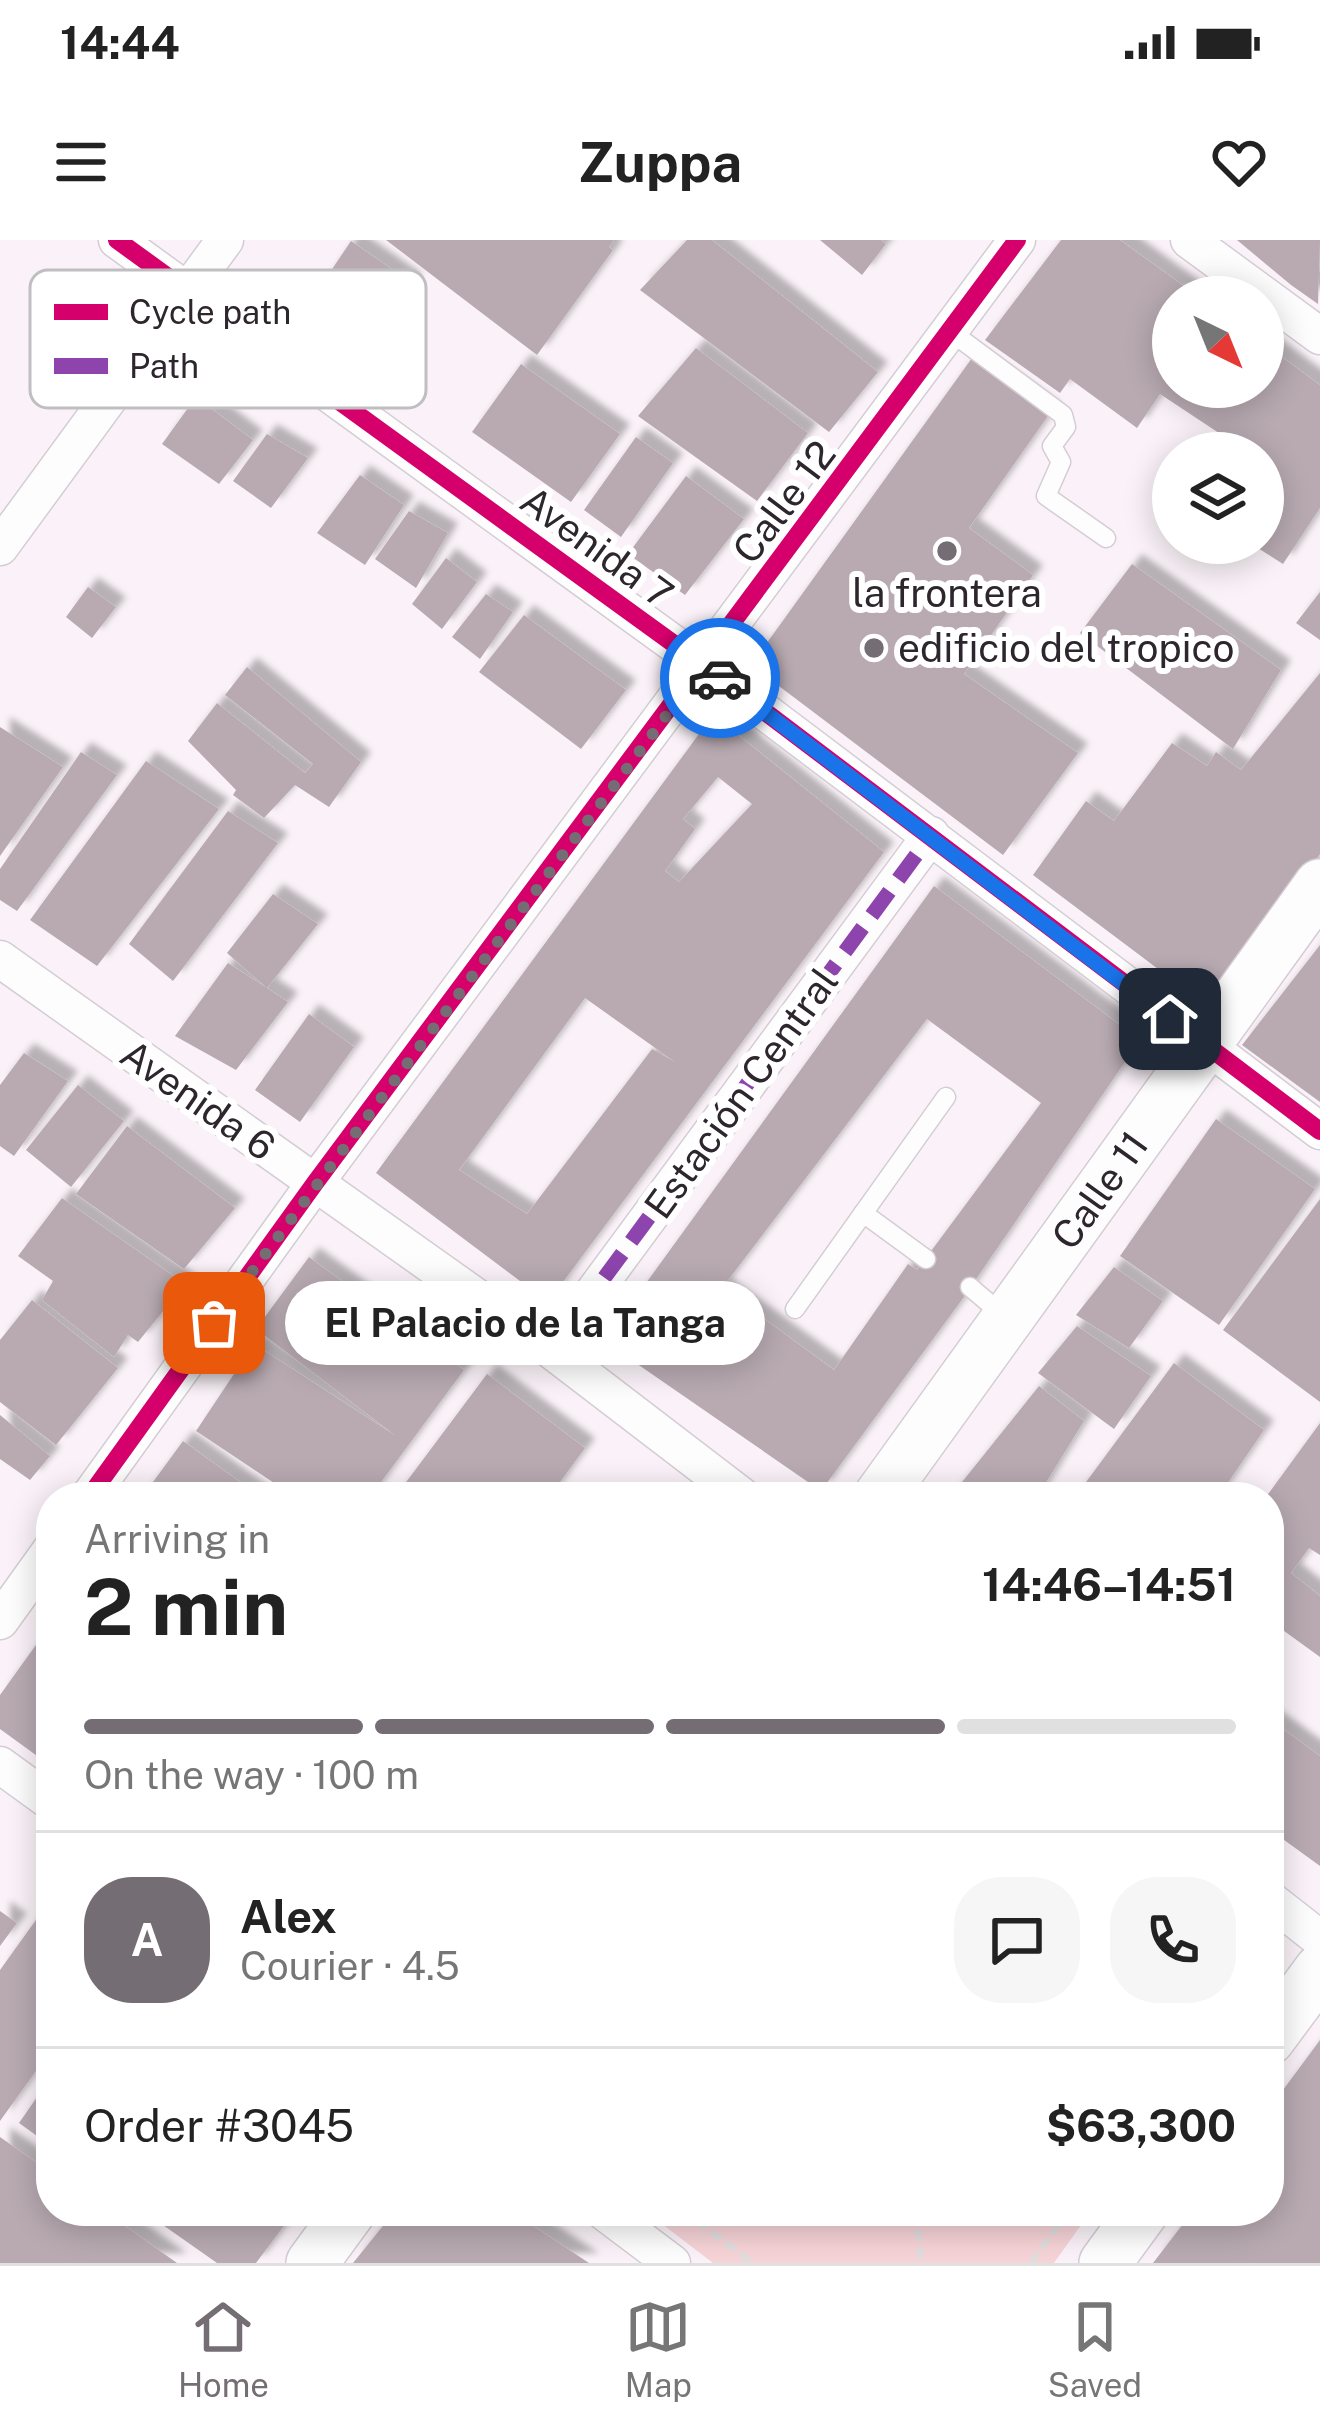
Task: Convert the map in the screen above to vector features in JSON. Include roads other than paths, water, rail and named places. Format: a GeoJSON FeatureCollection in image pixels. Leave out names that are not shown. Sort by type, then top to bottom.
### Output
{"type":"FeatureCollection","features":[{"type":"Feature","properties":{"kind":"street","name":"Avenida 7"},"geometry":{"type":"LineString","coordinates":[[117,240],[158,270]]}},
{"type":"Feature","properties":{"kind":"street"},"geometry":{"type":"LineString","coordinates":[[204,270],[225,240]]}},
{"type":"Feature","properties":{"kind":"street","name":"Calle 12"},"geometry":{"type":"LineString","coordinates":[[100,1482],[314,1183],[1017,240]]}},
{"type":"Feature","properties":{"kind":"street"},"geometry":{"type":"LineString","coordinates":[[1189,240],[1320,336]]}},
{"type":"Feature","properties":{"kind":"street"},"geometry":{"type":"LineString","coordinates":[[0,547],[102,408]]}},
{"type":"Feature","properties":{"kind":"street","name":"Avenida 7"},"geometry":{"type":"LineString","coordinates":[[348,408],[704,665],[1320,1131]]}},
{"type":"Feature","properties":{"kind":"street","name":"Estación Central"},"geometry":{"type":"LineString","coordinates":[[551,1350],[931,835]]}},
{"type":"Feature","properties":{"kind":"street","name":"Calle 11"},"geometry":{"type":"LineString","coordinates":[[890,1482],[1320,884]]}},
{"type":"Feature","properties":{"kind":"street","name":"Avenida 6"},"geometry":{"type":"LineString","coordinates":[[0,959],[551,1350],[723,1482]]}},
{"type":"Feature","properties":{"kind":"street"},"geometry":{"type":"LineString","coordinates":[[0,1621],[36,1571]]}},
{"type":"Feature","properties":{"kind":"street"},"geometry":{"type":"LineString","coordinates":[[0,1765],[36,1791]]}},
{"type":"Feature","properties":{"kind":"street"},"geometry":{"type":"LineString","coordinates":[[1284,1911],[1320,1939]]}},
{"type":"Feature","properties":{"kind":"street"},"geometry":{"type":"LineString","coordinates":[[1284,2019],[1320,1970]]}},
{"type":"Feature","properties":{"kind":"street"},"geometry":{"type":"LineString","coordinates":[[312,2263],[339,2226]]}},
{"type":"Feature","properties":{"kind":"street"},"geometry":{"type":"LineString","coordinates":[[623,2226],[672,2263]]}},
{"type":"Feature","properties":{"kind":"street"},"geometry":{"type":"LineString","coordinates":[[1105,2263],[1132,2226]]}},
{"type":"Feature","properties":{"kind":"lane"},"geometry":{"type":"LineString","coordinates":[[951,332],[1063,415],[1066,427],[1052,446],[1061,462],[1046,496],[1106,538]]}},
{"type":"Feature","properties":{"kind":"lane"},"geometry":{"type":"LineString","coordinates":[[795,1309],[946,1097]]}},
{"type":"Feature","properties":{"kind":"lane"},"geometry":{"type":"LineString","coordinates":[[863,1213],[926,1259]]}},
{"type":"Feature","properties":{"kind":"lane"},"geometry":{"type":"LineString","coordinates":[[970,1287],[1010,1321]]}},
{"type":"Feature","properties":{"kind":"place","name":"la frontera"},"geometry":{"type":"Point","coordinates":[947,551]}},
{"type":"Feature","properties":{"kind":"place","name":"edificio del tropico"},"geometry":{"type":"Point","coordinates":[874,648]}},
{"type":"Feature","properties":{"kind":"place","name":"El Palacio de la Tanga"},"geometry":{"type":"Point","coordinates":[214,1323]}}]}
